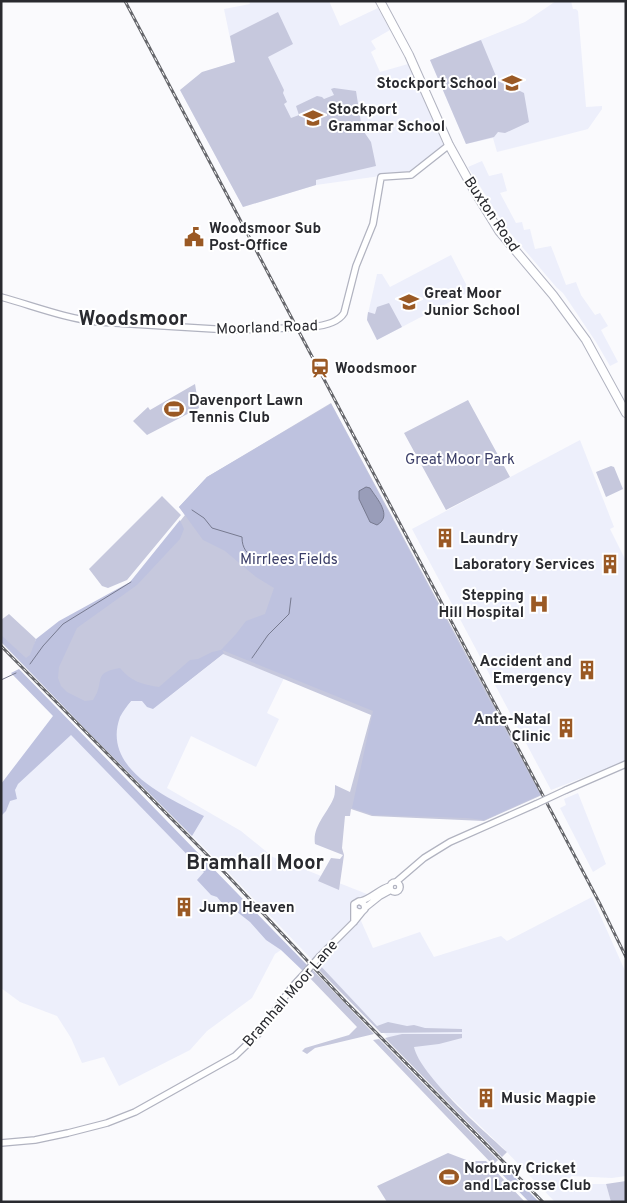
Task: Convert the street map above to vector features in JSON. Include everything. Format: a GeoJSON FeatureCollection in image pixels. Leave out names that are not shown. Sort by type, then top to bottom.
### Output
{"type":"FeatureCollection","features":[{"type":"Feature","properties":{"kind":"highway","name":"Buxton Road"},"geometry":{"type":"LineString","coordinates":[[380,1],[409,55],[449,145],[475,192],[499,231],[557,300],[586,340],[626,413]]}},
{"type":"Feature","properties":{"kind":"street","name":"Moorland Road"},"geometry":{"type":"LineString","coordinates":[[1,297],[78,320],[145,326],[231,330],[311,327],[332,322],[342,317],[344,313],[356,266],[373,224],[381,177],[411,175],[449,145]]}},
{"type":"Feature","properties":{"kind":"street","name":"Bramhall Moor Lane"},"geometry":{"type":"LineString","coordinates":[[1,1143],[35,1140],[107,1123],[135,1112],[235,1056],[258,1034],[288,992],[320,956],[364,910],[419,863],[457,838],[626,764]]}},
{"type":"Feature","properties":{"kind":"street","name":"Bramhall Moor Lane"},"geometry":{"type":"LineString","coordinates":[[354,922],[354,904],[367,899],[382,889],[394,886]]}},
{"type":"Feature","properties":{"kind":"street"},"geometry":{"type":"LineString","coordinates":[[355,910],[358,912],[364,910],[364,904],[361,901]]}},
{"type":"Feature","properties":{"kind":"shaded area","name":"Stockport Grammar School"},"geometry":{"type":"Polygon","coordinates":[[[249,1],[329,1],[340,26],[378,8],[390,30],[371,41],[376,49],[371,52],[380,72],[408,64],[444,146],[409,172],[316,185],[243,207],[180,90],[201,73],[235,62],[224,9],[250,4],[249,1]]]}},
{"type":"Feature","properties":{"kind":"shaded area","name":"Stockport School"},"geometry":{"type":"Polygon","coordinates":[[[556,1],[571,1],[573,9],[578,11],[586,107],[602,106],[602,109],[588,129],[561,136],[497,152],[493,138],[466,144],[430,60],[525,22],[556,1]]]}},
{"type":"Feature","properties":{"kind":"shaded area"},"geometry":{"type":"Polygon","coordinates":[[[482,161],[489,176],[502,173],[507,191],[500,193],[516,223],[522,222],[524,230],[530,229],[535,249],[551,246],[566,285],[576,282],[581,295],[595,315],[600,313],[608,326],[601,330],[618,362],[610,366],[563,293],[506,228],[468,167],[482,161]]]}},
{"type":"Feature","properties":{"kind":"shaded area","name":"Great Moor Junior School"},"geometry":{"type":"Polygon","coordinates":[[[451,255],[469,292],[377,340],[367,318],[377,274],[382,274],[390,287],[451,255]]]}},
{"type":"Feature","properties":{"kind":"shaded area","name":"Stepping Hill Hospital"},"geometry":{"type":"Polygon","coordinates":[[[580,440],[614,527],[610,529],[626,561],[626,761],[551,790],[412,529],[580,440]]]}},
{"type":"Feature","properties":{"kind":"shaded area"},"geometry":{"type":"Polygon","coordinates":[[[366,487],[370,488],[380,502],[384,512],[382,521],[377,525],[370,522],[359,499],[359,491],[366,487]]]}},
{"type":"Feature","properties":{"kind":"shaded area"},"geometry":{"type":"Polygon","coordinates":[[[223,654],[284,678],[267,713],[279,719],[256,767],[191,736],[167,788],[241,831],[273,857],[372,896],[358,914],[373,948],[420,932],[434,957],[501,936],[507,941],[592,897],[626,973],[626,1176],[612,1178],[571,1176],[570,1182],[573,1184],[606,1184],[611,1202],[555,1202],[501,1146],[363,1013],[96,738],[131,701],[164,700],[223,654]]]}},
{"type":"Feature","properties":{"kind":"shaded area"},"geometry":{"type":"Polygon","coordinates":[[[53,716],[281,950],[275,954],[252,998],[207,1031],[190,1050],[119,1086],[104,1057],[82,1063],[71,1038],[57,1016],[20,1002],[1,988],[1,784],[53,716]]]}},
{"type":"Feature","properties":{"kind":"shaded area"},"geometry":{"type":"Polygon","coordinates":[[[578,793],[606,864],[593,872],[560,808],[566,805],[564,799],[578,793]]]}},
{"type":"Feature","properties":{"kind":"green space"},"geometry":{"type":"Polygon","coordinates":[[[278,12],[293,44],[268,57],[284,90],[283,93],[287,102],[284,104],[291,118],[299,115],[296,106],[317,96],[324,99],[334,95],[331,89],[356,91],[362,129],[371,142],[376,166],[316,180],[316,185],[243,207],[180,90],[202,72],[235,62],[230,36],[278,12]]]}},
{"type":"Feature","properties":{"kind":"green space"},"geometry":{"type":"Polygon","coordinates":[[[481,40],[498,81],[506,85],[517,85],[520,91],[524,93],[529,122],[505,133],[498,132],[494,137],[466,144],[430,60],[481,40]]]}},
{"type":"Feature","properties":{"kind":"green space"},"geometry":{"type":"Polygon","coordinates":[[[389,303],[402,327],[377,340],[367,320],[368,312],[375,314],[377,307],[389,303]]]}},
{"type":"Feature","properties":{"kind":"green space","name":"Davenport Lawn Tennis Club"},"geometry":{"type":"Polygon","coordinates":[[[195,384],[199,408],[147,435],[133,421],[148,407],[150,410],[195,384]]]}},
{"type":"Feature","properties":{"kind":"green space","name":"Great Moor Park"},"geometry":{"type":"Polygon","coordinates":[[[468,400],[510,477],[446,510],[404,433],[468,400]]]}},
{"type":"Feature","properties":{"kind":"green space","name":"Mirrlees Fields"},"geometry":{"type":"Polygon","coordinates":[[[331,403],[542,795],[484,821],[372,816],[351,809],[350,816],[345,816],[342,848],[344,855],[339,890],[318,881],[331,858],[340,859],[343,855],[315,844],[316,831],[334,797],[335,785],[350,792],[371,715],[223,654],[164,700],[131,701],[96,738],[1,636],[1,620],[9,614],[36,639],[34,647],[131,583],[185,515],[179,507],[207,477],[331,403]]]}},
{"type":"Feature","properties":{"kind":"green space","name":"Mirrlees Fields"},"geometry":{"type":"Polygon","coordinates":[[[331,404],[540,795],[484,820],[373,815],[352,808],[373,711],[222,650],[224,653],[153,709],[147,707],[142,701],[131,701],[120,717],[117,735],[120,752],[141,779],[173,800],[204,816],[192,836],[1,642],[1,635],[26,658],[30,655],[36,639],[59,621],[130,582],[180,520],[184,529],[180,539],[137,585],[77,628],[59,667],[58,678],[61,686],[67,692],[85,701],[93,700],[99,688],[100,679],[105,672],[120,668],[137,682],[159,687],[190,660],[198,659],[221,650],[246,621],[265,614],[274,588],[256,577],[225,551],[203,540],[179,507],[207,477],[331,404]]]}},
{"type":"Feature","properties":{"kind":"green space"},"geometry":{"type":"Polygon","coordinates":[[[611,466],[614,467],[623,489],[606,497],[596,472],[611,466]]]}},
{"type":"Feature","properties":{"kind":"green space"},"geometry":{"type":"Polygon","coordinates":[[[162,496],[181,515],[127,580],[108,588],[102,586],[89,569],[162,496]]]}},
{"type":"Feature","properties":{"kind":"green space"},"geometry":{"type":"Polygon","coordinates":[[[19,669],[308,966],[303,971],[281,950],[266,940],[250,922],[227,904],[222,903],[217,897],[211,895],[197,880],[204,872],[71,735],[18,784],[15,790],[17,799],[10,801],[6,811],[1,816],[1,784],[53,716],[11,673],[19,669]]]}},
{"type":"Feature","properties":{"kind":"green space"},"geometry":{"type":"Polygon","coordinates":[[[317,962],[377,1026],[388,1022],[425,1028],[462,1029],[462,1032],[381,1033],[314,965],[317,962]]]}},
{"type":"Feature","properties":{"kind":"green space"},"geometry":{"type":"Polygon","coordinates":[[[311,968],[374,1034],[315,1048],[307,1054],[302,1051],[305,1048],[349,1035],[357,1027],[306,974],[311,968]]]}},
{"type":"Feature","properties":{"kind":"green space"},"geometry":{"type":"Polygon","coordinates":[[[402,1034],[462,1034],[462,1038],[439,1044],[414,1047],[419,1059],[440,1087],[507,1152],[502,1157],[385,1038],[402,1034]]]}},
{"type":"Feature","properties":{"kind":"green space"},"geometry":{"type":"Polygon","coordinates":[[[379,1039],[498,1160],[493,1165],[373,1040],[379,1039]]]}},
{"type":"Feature","properties":{"kind":"green space","name":"Norbury Cricket and Lacrosse Club"},"geometry":{"type":"Polygon","coordinates":[[[448,1153],[469,1161],[486,1161],[525,1202],[387,1202],[377,1186],[448,1153]]]}},
{"type":"Feature","properties":{"kind":"green space"},"geometry":{"type":"Polygon","coordinates":[[[501,1163],[539,1202],[529,1202],[496,1168],[501,1163]]]}},
{"type":"Feature","properties":{"kind":"green space"},"geometry":{"type":"Polygon","coordinates":[[[626,1181],[626,1202],[611,1202],[606,1184],[626,1181]]]}},
{"type":"Feature","properties":{"kind":"waterway"},"geometry":{"type":"LineString","coordinates":[[192,510],[204,518],[212,528],[242,537],[243,545],[250,556],[256,561]]}},
{"type":"Feature","properties":{"kind":"waterway"},"geometry":{"type":"LineString","coordinates":[[30,664],[63,624],[131,582]]}},
{"type":"Feature","properties":{"kind":"waterway"},"geometry":{"type":"LineString","coordinates":[[252,658],[268,635],[289,614],[291,598]]}},
{"type":"Feature","properties":{"kind":"waterway"},"geometry":{"type":"LineString","coordinates":[[1,680],[16,673]]}},
{"type":"Feature","properties":{"kind":"railway"},"geometry":{"type":"LineString","coordinates":[[125,1],[600,904],[626,957]]}},
{"type":"Feature","properties":{"kind":"railway"},"geometry":{"type":"LineString","coordinates":[[1,646],[228,876],[345,1001],[543,1202]]}},
{"type":"Feature","properties":{"kind":"place","name":"Stockport School"},"geometry":{"type":"Point","coordinates":[512,83]}},
{"type":"Feature","properties":{"kind":"place","name":"Stockport Grammar School"},"geometry":{"type":"Point","coordinates":[313,118]}},
{"type":"Feature","properties":{"kind":"place","name":"Woodsmoor Sub Post-Office"},"geometry":{"type":"Point","coordinates":[194,237]}},
{"type":"Feature","properties":{"kind":"place","name":"Great Moor Junior School"},"geometry":{"type":"Point","coordinates":[409,302]}},
{"type":"Feature","properties":{"kind":"place","name":"Woodsmoor"},"geometry":{"type":"Point","coordinates":[320,368]}},
{"type":"Feature","properties":{"kind":"place","name":"Davenport Lawn Tennis Club"},"geometry":{"type":"Point","coordinates":[174,409]}},
{"type":"Feature","properties":{"kind":"place","name":"Laundry"},"geometry":{"type":"Point","coordinates":[445,538]}},
{"type":"Feature","properties":{"kind":"place","name":"Laboratory Services"},"geometry":{"type":"Point","coordinates":[610,564]}},
{"type":"Feature","properties":{"kind":"place","name":"Stepping Hill Hospital"},"geometry":{"type":"Point","coordinates":[539,604]}},
{"type":"Feature","properties":{"kind":"place","name":"Accident and Emergency"},"geometry":{"type":"Point","coordinates":[587,670]}},
{"type":"Feature","properties":{"kind":"place","name":"Ante-Natal Clinic"},"geometry":{"type":"Point","coordinates":[566,728]}},
{"type":"Feature","properties":{"kind":"place","name":"Jump Heaven"},"geometry":{"type":"Point","coordinates":[184,907]}},
{"type":"Feature","properties":{"kind":"place","name":"Music Magpie"},"geometry":{"type":"Point","coordinates":[486,1098]}},
{"type":"Feature","properties":{"kind":"place","name":"Norbury Cricket and Lacrosse Club"},"geometry":{"type":"Point","coordinates":[449,1177]}},
{"type":"Feature","properties":{"kind":"district","name":"Woodsmoor"},"geometry":{"type":"Point","coordinates":[133,318]}},
{"type":"Feature","properties":{"kind":"district","name":"Bramhall Moor"},"geometry":{"type":"Point","coordinates":[255,862]}}]}
